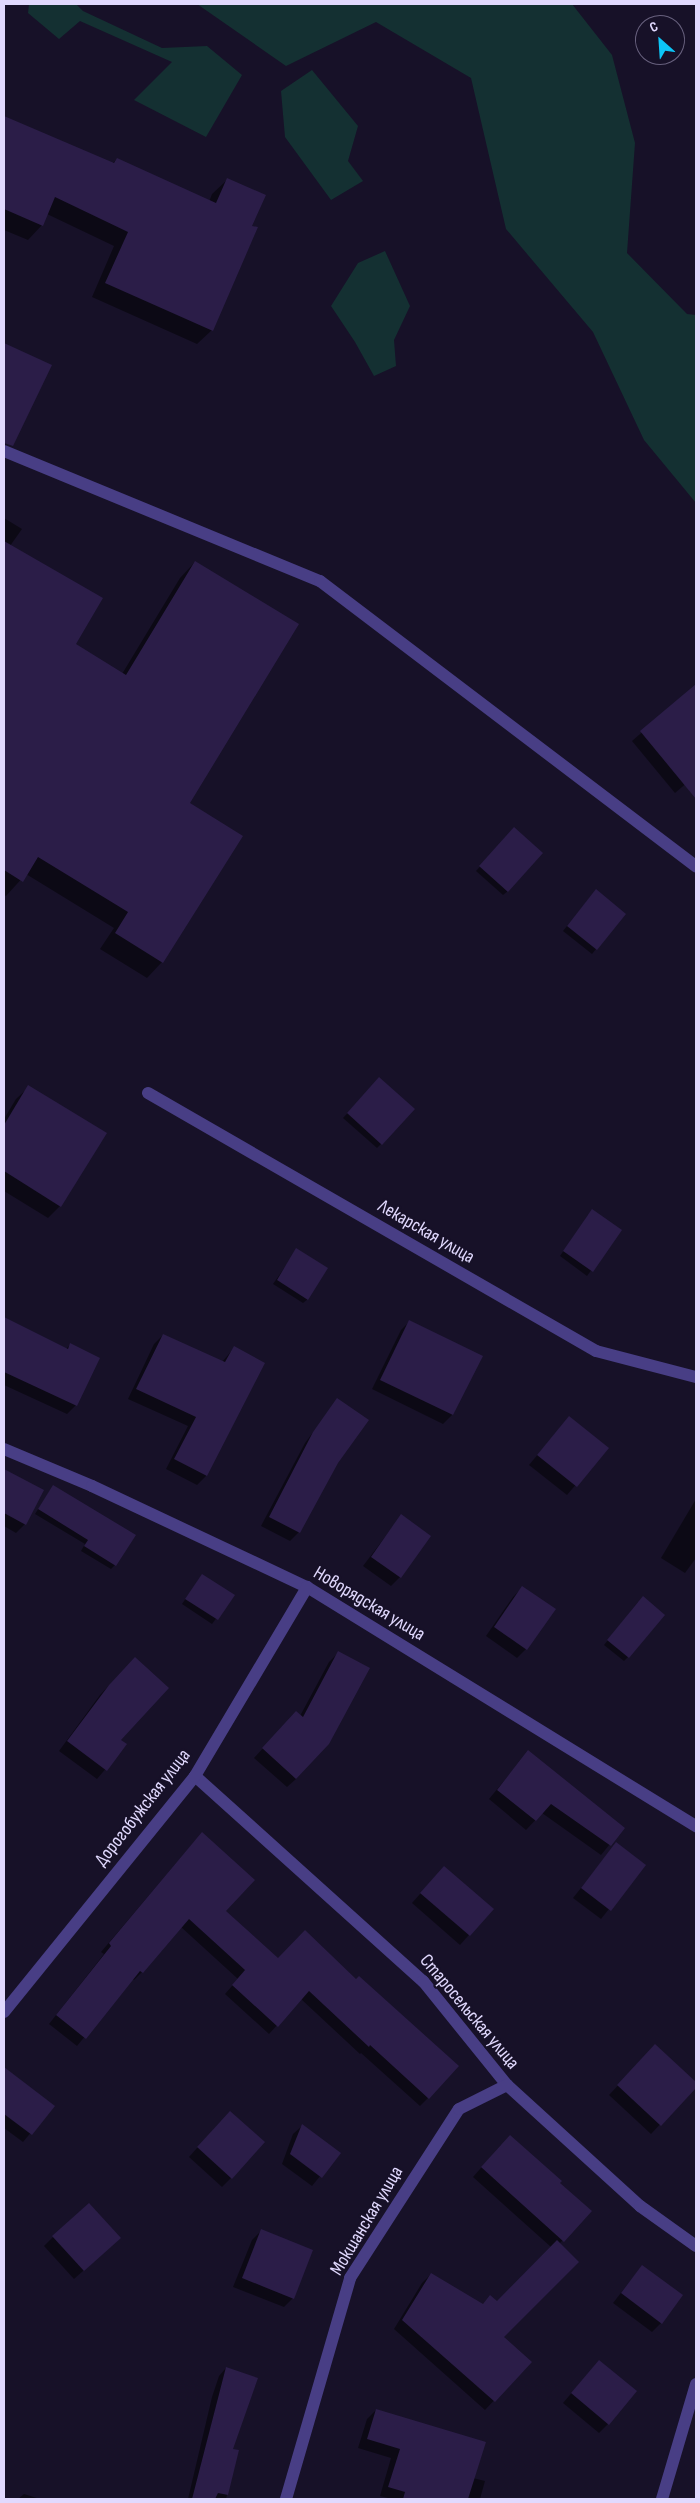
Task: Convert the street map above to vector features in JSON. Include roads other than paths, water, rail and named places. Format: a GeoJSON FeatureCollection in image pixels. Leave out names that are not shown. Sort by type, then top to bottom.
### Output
{"type":"FeatureCollection","features":[{"type":"Feature","properties":{"kind":"street"},"geometry":{"type":"LineString","coordinates":[[4,451],[320,581],[696,866]]}},
{"type":"Feature","properties":{"kind":"street","name":"Лекарская улица"},"geometry":{"type":"LineString","coordinates":[[148,1093],[596,1351],[696,1377]]}},
{"type":"Feature","properties":{"kind":"street","name":"Новорядская улица"},"geometry":{"type":"LineString","coordinates":[[4,1449],[92,1486],[307,1588],[696,1826]]}},
{"type":"Feature","properties":{"kind":"street","name":"Дорогобужская улица"},"geometry":{"type":"LineString","coordinates":[[4,2012],[195,1776],[307,1588]]}},
{"type":"Feature","properties":{"kind":"street","name":"Старосельская улица"},"geometry":{"type":"LineString","coordinates":[[195,1776],[423,1981],[507,2085],[640,2206],[696,2246]]}},
{"type":"Feature","properties":{"kind":"street","name":"Мокшанская улица"},"geometry":{"type":"LineString","coordinates":[[286,2499],[350,2278],[459,2109],[507,2085]]}},
{"type":"Feature","properties":{"kind":"street"},"geometry":{"type":"LineString","coordinates":[[662,2499],[696,2384]]}}]}
